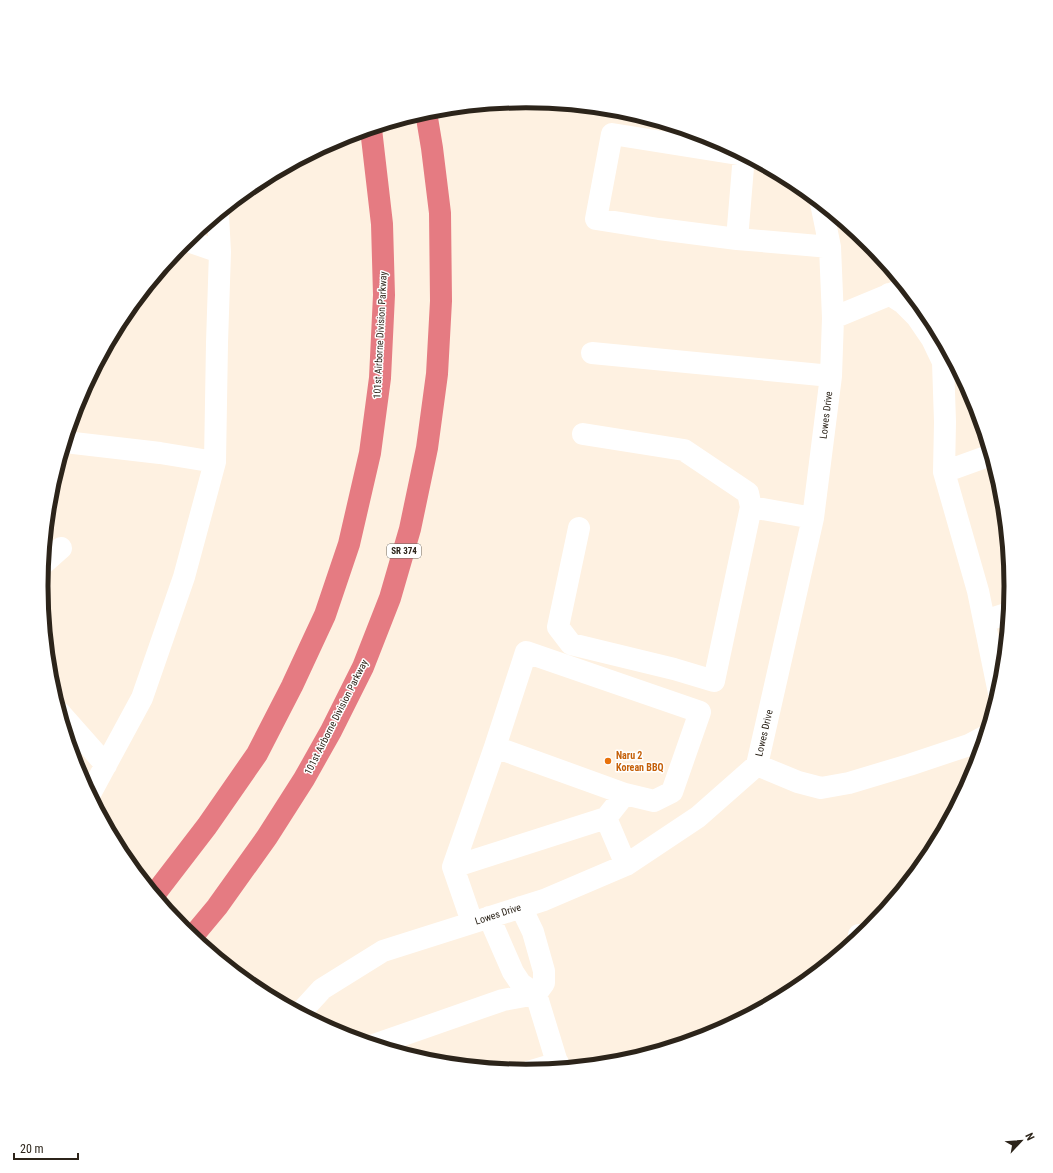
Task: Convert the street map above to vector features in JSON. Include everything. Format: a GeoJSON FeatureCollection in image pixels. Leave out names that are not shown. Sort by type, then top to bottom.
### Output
{"type":"FeatureCollection","features":[{"type":"Feature","properties":{"kind":"highway","name":"101st Airborne Division Parkway"},"geometry":{"type":"LineString","coordinates":[[196,932],[217,907],[267,837],[304,779],[331,731],[363,667],[390,598],[410,529],[427,448],[437,374],[441,301],[440,213],[427,118]]}},
{"type":"Feature","properties":{"kind":"highway","name":"101st Airborne Division Parkway"},"geometry":{"type":"LineString","coordinates":[[157,891],[207,826],[257,754],[292,686],[325,615],[349,544],[370,453],[380,378],[384,295],[382,224],[372,134]]}},
{"type":"Feature","properties":{"kind":"street"},"geometry":{"type":"LineString","coordinates":[[728,153],[612,134],[596,219],[737,239],[830,247]]}},
{"type":"Feature","properties":{"kind":"street"},"geometry":{"type":"LineString","coordinates":[[737,239],[744,160]]}},
{"type":"Feature","properties":{"kind":"street","name":"Lowes Drive"},"geometry":{"type":"LineString","coordinates":[[303,1010],[322,989],[382,951],[544,900],[626,865],[698,817],[757,765],[813,518],[831,376],[833,318],[830,247],[823,211]]}},
{"type":"Feature","properties":{"kind":"street"},"geometry":{"type":"LineString","coordinates":[[93,789],[142,698],[184,577],[215,462],[220,252],[218,221]]}},
{"type":"Feature","properties":{"kind":"street"},"geometry":{"type":"LineString","coordinates":[[194,243],[220,252]]}},
{"type":"Feature","properties":{"kind":"street"},"geometry":{"type":"LineString","coordinates":[[833,318],[898,291],[903,303],[917,317],[948,361],[944,472],[978,591],[996,679]]}},
{"type":"Feature","properties":{"kind":"street"},"geometry":{"type":"LineString","coordinates":[[592,353],[831,376]]}},
{"type":"Feature","properties":{"kind":"street"},"geometry":{"type":"LineString","coordinates":[[579,528],[558,627],[571,644],[674,669],[714,681],[751,507],[748,494],[684,450],[583,434]]}},
{"type":"Feature","properties":{"kind":"street"},"geometry":{"type":"LineString","coordinates":[[70,443],[160,453],[215,462]]}},
{"type":"Feature","properties":{"kind":"street"},"geometry":{"type":"LineString","coordinates":[[944,472],[987,456]]}},
{"type":"Feature","properties":{"kind":"street"},"geometry":{"type":"LineString","coordinates":[[751,507],[813,518]]}},
{"type":"Feature","properties":{"kind":"street"},"geometry":{"type":"LineString","coordinates":[[49,559],[61,548]]}},
{"type":"Feature","properties":{"kind":"street"},"geometry":{"type":"LineString","coordinates":[[984,621],[1004,615]]}},
{"type":"Feature","properties":{"kind":"street"},"geometry":{"type":"LineString","coordinates":[[495,747],[625,794],[654,801],[672,792],[700,712],[526,652],[453,867],[480,920],[513,972],[521,984],[536,994],[557,1064]]}},
{"type":"Feature","properties":{"kind":"street"},"geometry":{"type":"LineString","coordinates":[[67,721],[106,765]]}},
{"type":"Feature","properties":{"kind":"street"},"geometry":{"type":"LineString","coordinates":[[757,765],[798,782],[821,788],[849,784],[969,745],[980,739]]}},
{"type":"Feature","properties":{"kind":"street"},"geometry":{"type":"LineString","coordinates":[[453,867],[606,818],[625,794]]}},
{"type":"Feature","properties":{"kind":"street"},"geometry":{"type":"LineString","coordinates":[[606,818],[626,865]]}},
{"type":"Feature","properties":{"kind":"street"},"geometry":{"type":"LineString","coordinates":[[384,1043],[503,1000],[536,994],[544,983],[544,971],[533,932],[521,907]]}},
{"type":"Feature","properties":{"kind":"place","name":"Naru 2 Korean BBQ"},"geometry":{"type":"Point","coordinates":[608,761]}}]}
